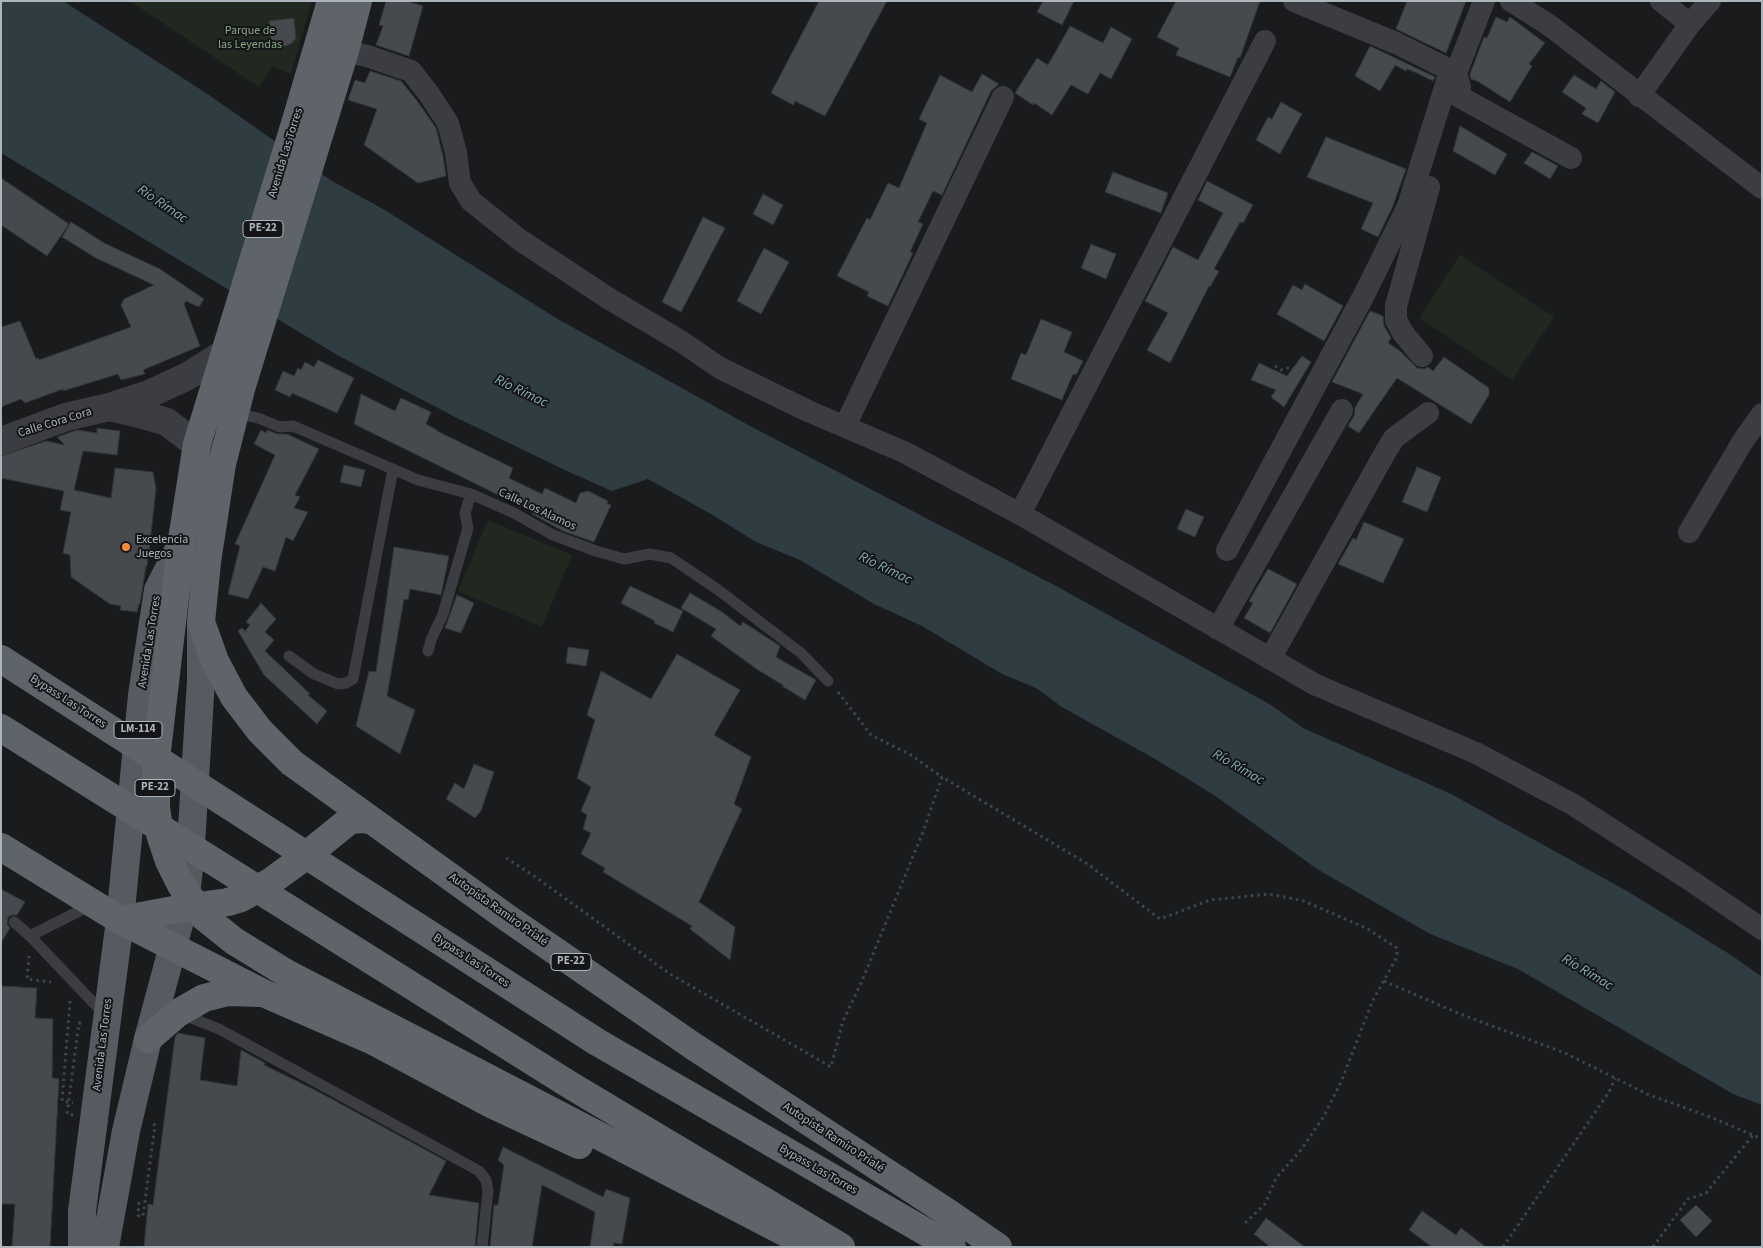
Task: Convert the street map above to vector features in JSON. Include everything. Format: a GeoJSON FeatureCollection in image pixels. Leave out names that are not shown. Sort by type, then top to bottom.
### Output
{"type":"FeatureCollection","features":[{"type":"Feature","properties":{"kind":"highway","name":"Avenida Las Torres"},"geometry":{"type":"LineString","coordinates":[[201,622],[207,562],[222,464],[254,350],[310,121],[331,1]]}},
{"type":"Feature","properties":{"kind":"highway","name":"Avenida Las Torres"},"geometry":{"type":"LineString","coordinates":[[181,546],[196,444],[226,348],[310,121],[345,51],[358,1]]}},
{"type":"Feature","properties":{"kind":"highway","name":"PE-22"},"geometry":{"type":"LineString","coordinates":[[181,546],[156,759],[155,792],[158,822],[169,861],[185,891],[204,917],[234,941],[286,973],[803,1242]]}},
{"type":"Feature","properties":{"kind":"highway","name":"Autopista Ramiro Prialé"},"geometry":{"type":"LineString","coordinates":[[201,622],[215,661],[234,697],[260,731],[292,763],[506,917],[693,1046],[942,1208],[998,1247]]}},
{"type":"Feature","properties":{"kind":"highway","name":"Bypass Las Torres"},"geometry":{"type":"LineString","coordinates":[[1,659],[597,1042],[952,1247]]}},
{"type":"Feature","properties":{"kind":"highway"},"geometry":{"type":"LineString","coordinates":[[1,728],[570,1085],[841,1247]]}},
{"type":"Feature","properties":{"kind":"highway"},"geometry":{"type":"LineString","coordinates":[[120,920],[228,902],[241,898],[277,877],[350,820],[365,819],[372,821]]}},
{"type":"Feature","properties":{"kind":"highway"},"geometry":{"type":"LineString","coordinates":[[1,847],[120,920],[263,993],[373,1041],[489,1103],[650,1179],[803,1242]]}},
{"type":"Feature","properties":{"kind":"highway"},"geometry":{"type":"LineString","coordinates":[[148,1039],[178,1013],[204,998],[235,991],[263,993]]}},
{"type":"Feature","properties":{"kind":"main road","name":"Avenida Las Torres"},"geometry":{"type":"LineString","coordinates":[[82,1247],[82,1211],[120,920],[142,696],[152,624],[158,590],[181,546]]}},
{"type":"Feature","properties":{"kind":"main road","name":"Avenida Las Torres"},"geometry":{"type":"LineString","coordinates":[[105,1247],[126,1131],[148,1039],[184,908],[190,861],[201,680],[201,622]]}},
{"type":"Feature","properties":{"kind":"street"},"geometry":{"type":"LineString","coordinates":[[1294,1],[1396,43],[1456,73],[1460,88],[1458,96],[1424,204],[1396,306],[1396,320],[1402,332],[1422,356]]}},
{"type":"Feature","properties":{"kind":"street"},"geometry":{"type":"LineString","coordinates":[[1226,550],[1364,295],[1408,206],[1448,80],[1456,73],[1484,1]]}},
{"type":"Feature","properties":{"kind":"street"},"geometry":{"type":"LineString","coordinates":[[1511,1],[1549,25],[1639,96],[1762,188]]}},
{"type":"Feature","properties":{"kind":"street"},"geometry":{"type":"LineString","coordinates":[[1662,1],[1690,24]]}},
{"type":"Feature","properties":{"kind":"street"},"geometry":{"type":"LineString","coordinates":[[1639,96],[1690,24],[1710,1]]}},
{"type":"Feature","properties":{"kind":"street"},"geometry":{"type":"LineString","coordinates":[[1020,514],[1266,41]]}},
{"type":"Feature","properties":{"kind":"street"},"geometry":{"type":"LineString","coordinates":[[345,51],[367,56],[411,71],[448,123],[456,153],[460,183],[471,201],[520,240],[720,368],[808,411],[904,452],[1020,514],[1316,685],[1476,753],[1572,804],[1687,878],[1762,930]]}},
{"type":"Feature","properties":{"kind":"street"},"geometry":{"type":"LineString","coordinates":[[1458,96],[1571,158]]}},
{"type":"Feature","properties":{"kind":"street"},"geometry":{"type":"LineString","coordinates":[[845,426],[1003,97]]}},
{"type":"Feature","properties":{"kind":"street","name":"Calle Cora Cora"},"geometry":{"type":"LineString","coordinates":[[1,441],[59,419],[109,407],[149,394],[188,376],[226,348]]}},
{"type":"Feature","properties":{"kind":"street","name":"Calle Cora Cora"},"geometry":{"type":"LineString","coordinates":[[109,407],[167,422],[222,464]]}},
{"type":"Feature","properties":{"kind":"street"},"geometry":{"type":"LineString","coordinates":[[1218,629],[1342,410]]}},
{"type":"Feature","properties":{"kind":"street"},"geometry":{"type":"LineString","coordinates":[[1270,659],[1394,438],[1428,413]]}},
{"type":"Feature","properties":{"kind":"street"},"geometry":{"type":"LineString","coordinates":[[1689,532],[1743,441],[1762,414]]}},
{"type":"Feature","properties":{"kind":"lane","name":"Calle Los Alamos"},"geometry":{"type":"LineString","coordinates":[[235,413],[258,418],[280,427],[293,426],[418,480],[471,494],[514,513],[553,535],[596,551],[624,559],[650,554],[671,558],[717,589],[801,653],[828,681]]}},
{"type":"Feature","properties":{"kind":"lane"},"geometry":{"type":"LineString","coordinates":[[289,656],[314,674],[338,684],[346,683],[352,678],[392,469]]}},
{"type":"Feature","properties":{"kind":"lane"},"geometry":{"type":"LineString","coordinates":[[428,651],[442,614],[468,528],[465,513],[471,494]]}},
{"type":"Feature","properties":{"kind":"lane"},"geometry":{"type":"LineString","coordinates":[[30,936],[93,903]]}},
{"type":"Feature","properties":{"kind":"lane"},"geometry":{"type":"LineString","coordinates":[[14,922],[30,936],[107,1016]]}},
{"type":"Feature","properties":{"kind":"lane"},"geometry":{"type":"LineString","coordinates":[[178,1013],[219,1028],[479,1171],[486,1180],[488,1191],[482,1247]]}},
{"type":"Feature","properties":{"kind":"path"},"geometry":{"type":"LineString","coordinates":[[828,681],[871,735],[911,755],[942,777],[1086,863],[1160,919],[1210,900],[1269,894],[1304,900],[1366,928],[1398,948],[1397,957],[1373,1000],[1341,1082],[1324,1116],[1301,1150],[1276,1178],[1265,1204],[1245,1223]]}},
{"type":"Feature","properties":{"kind":"path"},"geometry":{"type":"LineString","coordinates":[[506,858],[670,974],[831,1067],[843,1021],[862,982],[923,832],[942,777]]}},
{"type":"Feature","properties":{"kind":"path"},"geometry":{"type":"LineString","coordinates":[[30,936],[27,979],[54,982]]}},
{"type":"Feature","properties":{"kind":"path"},"geometry":{"type":"LineString","coordinates":[[1384,981],[1460,1014],[1565,1053],[1647,1094],[1713,1118],[1762,1139]]}},
{"type":"Feature","properties":{"kind":"path"},"geometry":{"type":"LineString","coordinates":[[71,994],[62,1101],[76,1103]]}},
{"type":"Feature","properties":{"kind":"path"},"geometry":{"type":"LineString","coordinates":[[1503,1247],[1609,1092],[1615,1078]]}},
{"type":"Feature","properties":{"kind":"path"},"geometry":{"type":"LineString","coordinates":[[1653,1247],[1688,1199],[1706,1193],[1753,1135]]}},
{"type":"Feature","properties":{"kind":"green space","name":"Parque de las Leyendas"},"geometry":{"type":"Polygon","coordinates":[[[130,1],[312,1],[291,74],[272,67],[259,87],[130,1]]]}},
{"type":"Feature","properties":{"kind":"green space"},"geometry":{"type":"Polygon","coordinates":[[[1460,255],[1554,317],[1512,380],[1419,318],[1460,255]]]}},
{"type":"Feature","properties":{"kind":"green space"},"geometry":{"type":"Polygon","coordinates":[[[488,520],[572,555],[542,627],[458,591],[488,520]]]}},
{"type":"Feature","properties":{"kind":"water","name":"Río Rímac"},"geometry":{"type":"Polygon","coordinates":[[[1,1],[63,1],[206,93],[332,181],[383,209],[556,318],[750,426],[1056,586],[1271,705],[1303,728],[1451,794],[1627,891],[1731,955],[1762,977],[1762,1105],[1733,1094],[1518,969],[1430,934],[1317,869],[1214,795],[1155,759],[1062,707],[1036,688],[1002,674],[922,626],[874,604],[800,560],[756,542],[711,514],[648,479],[612,491],[455,417],[339,356],[1,153],[1,1]]]}},
{"type":"Feature","properties":{"kind":"building"},"geometry":{"type":"Polygon","coordinates":[[[386,1],[407,1],[423,6],[409,56],[376,45],[383,26],[379,25],[386,1]]]}},
{"type":"Feature","properties":{"kind":"building"},"geometry":{"type":"Polygon","coordinates":[[[819,1],[887,1],[825,116],[795,101],[793,105],[771,93],[819,1]]]}},
{"type":"Feature","properties":{"kind":"building"},"geometry":{"type":"Polygon","coordinates":[[[1043,1],[1074,1],[1062,25],[1037,12],[1043,1]]]}},
{"type":"Feature","properties":{"kind":"building"},"geometry":{"type":"Polygon","coordinates":[[[1176,1],[1260,1],[1240,58],[1238,57],[1230,77],[1176,55],[1179,48],[1157,37],[1176,1]]]}},
{"type":"Feature","properties":{"kind":"building"},"geometry":{"type":"Polygon","coordinates":[[[1407,1],[1466,1],[1446,53],[1396,29],[1407,1]]]}},
{"type":"Feature","properties":{"kind":"building"},"geometry":{"type":"Polygon","coordinates":[[[1496,17],[1507,22],[1510,17],[1545,43],[1529,64],[1532,66],[1510,102],[1471,79],[1470,74],[1484,37],[1487,38],[1496,17]]]}},
{"type":"Feature","properties":{"kind":"building"},"geometry":{"type":"Polygon","coordinates":[[[294,18],[296,38],[291,44],[280,48],[271,40],[269,21],[294,18]]]}},
{"type":"Feature","properties":{"kind":"building"},"geometry":{"type":"Polygon","coordinates":[[[1070,26],[1103,43],[1111,27],[1132,39],[1111,79],[1100,73],[1088,94],[1071,85],[1052,115],[1015,93],[1037,58],[1048,65],[1070,26]]]}},
{"type":"Feature","properties":{"kind":"building"},"geometry":{"type":"Polygon","coordinates":[[[1370,46],[1435,77],[1433,81],[1395,65],[1380,91],[1355,76],[1370,46]]]}},
{"type":"Feature","properties":{"kind":"building"},"geometry":{"type":"Polygon","coordinates":[[[370,71],[401,81],[418,102],[436,128],[446,176],[418,183],[364,145],[377,109],[348,100],[355,80],[365,83],[370,71]]]}},
{"type":"Feature","properties":{"kind":"building"},"geometry":{"type":"Polygon","coordinates":[[[982,74],[999,84],[991,91],[942,195],[933,191],[918,222],[923,224],[910,252],[913,253],[888,306],[867,296],[869,292],[837,276],[867,218],[870,220],[888,183],[899,188],[927,123],[919,119],[940,75],[972,92],[982,74]]]}},
{"type":"Feature","properties":{"kind":"building"},"geometry":{"type":"Polygon","coordinates":[[[1574,75],[1596,89],[1601,81],[1615,92],[1598,123],[1582,114],[1586,108],[1562,92],[1574,75]]]}},
{"type":"Feature","properties":{"kind":"building"},"geometry":{"type":"Polygon","coordinates":[[[1281,102],[1302,114],[1280,154],[1256,140],[1268,117],[1272,119],[1281,102]]]}},
{"type":"Feature","properties":{"kind":"building"},"geometry":{"type":"Polygon","coordinates":[[[1460,126],[1507,154],[1495,175],[1453,151],[1460,126]]]}},
{"type":"Feature","properties":{"kind":"building"},"geometry":{"type":"Polygon","coordinates":[[[1326,137],[1406,169],[1392,208],[1378,237],[1361,229],[1373,203],[1307,177],[1326,137]]]}},
{"type":"Feature","properties":{"kind":"building"},"geometry":{"type":"Polygon","coordinates":[[[1532,152],[1558,166],[1550,179],[1524,163],[1532,152]]]}},
{"type":"Feature","properties":{"kind":"building"},"geometry":{"type":"Polygon","coordinates":[[[1113,172],[1168,193],[1161,213],[1105,192],[1113,172]]]}},
{"type":"Feature","properties":{"kind":"building"},"geometry":{"type":"Polygon","coordinates":[[[1,178],[69,224],[47,256],[1,225],[1,178]]]}},
{"type":"Feature","properties":{"kind":"building"},"geometry":{"type":"Polygon","coordinates":[[[1207,181],[1253,205],[1243,223],[1240,222],[1214,269],[1219,271],[1209,286],[1170,363],[1147,350],[1168,313],[1145,301],[1173,247],[1198,260],[1223,213],[1198,200],[1207,181]]]}},
{"type":"Feature","properties":{"kind":"building"},"geometry":{"type":"Polygon","coordinates":[[[763,194],[783,205],[773,225],[753,214],[763,194]]]}},
{"type":"Feature","properties":{"kind":"building"},"geometry":{"type":"Polygon","coordinates":[[[703,217],[725,228],[681,312],[662,302],[703,217]]]}},
{"type":"Feature","properties":{"kind":"building"},"geometry":{"type":"Polygon","coordinates":[[[71,222],[104,243],[160,269],[204,299],[199,307],[186,301],[184,304],[200,346],[143,370],[145,374],[121,380],[118,374],[63,391],[63,389],[25,403],[21,399],[1,407],[1,327],[20,321],[36,359],[39,358],[39,360],[131,327],[121,305],[124,299],[154,285],[96,258],[62,237],[71,222]]]}},
{"type":"Feature","properties":{"kind":"building"},"geometry":{"type":"Polygon","coordinates":[[[1091,244],[1116,254],[1106,279],[1081,268],[1091,244]]]}},
{"type":"Feature","properties":{"kind":"building"},"geometry":{"type":"Polygon","coordinates":[[[764,248],[789,262],[761,314],[737,301],[764,248]]]}},
{"type":"Feature","properties":{"kind":"building"},"geometry":{"type":"Polygon","coordinates":[[[1305,284],[1343,306],[1324,341],[1277,314],[1293,285],[1302,290],[1305,284]]]}},
{"type":"Feature","properties":{"kind":"building"},"geometry":{"type":"Polygon","coordinates":[[[1370,311],[1383,316],[1384,326],[1391,338],[1388,343],[1400,351],[1417,368],[1424,369],[1428,367],[1433,371],[1444,357],[1489,388],[1489,395],[1471,424],[1397,378],[1359,433],[1348,426],[1363,394],[1332,382],[1370,311]]]}},
{"type":"Feature","properties":{"kind":"building"},"geometry":{"type":"Polygon","coordinates":[[[1041,319],[1072,332],[1064,352],[1083,361],[1076,375],[1073,374],[1062,400],[1011,379],[1021,353],[1026,355],[1041,319]]]}},
{"type":"Feature","properties":{"kind":"building"},"geometry":{"type":"Polygon","coordinates":[[[1302,356],[1311,362],[1284,407],[1271,397],[1276,390],[1251,380],[1259,363],[1287,376],[1302,356]]]}},
{"type":"Feature","properties":{"kind":"building"},"geometry":{"type":"Polygon","coordinates":[[[318,360],[354,378],[337,413],[292,393],[290,397],[275,390],[283,371],[294,376],[298,368],[301,370],[305,362],[314,367],[318,360]]]}},
{"type":"Feature","properties":{"kind":"building"},"geometry":{"type":"Polygon","coordinates":[[[361,394],[395,411],[401,398],[431,412],[426,424],[513,468],[509,478],[542,494],[545,488],[576,503],[580,493],[588,491],[608,501],[607,504],[611,505],[594,542],[563,531],[532,514],[533,512],[354,424],[361,394]]]}},
{"type":"Feature","properties":{"kind":"building"},"geometry":{"type":"Polygon","coordinates":[[[97,428],[120,431],[117,455],[83,451],[74,490],[111,498],[115,468],[153,472],[156,489],[150,542],[137,612],[120,610],[121,606],[110,604],[71,577],[70,555],[63,553],[71,512],[60,510],[64,491],[1,478],[1,456],[46,441],[65,445],[57,437],[77,430],[97,433],[97,428]]]}},
{"type":"Feature","properties":{"kind":"building"},"geometry":{"type":"Polygon","coordinates":[[[261,430],[266,433],[267,430],[278,434],[287,434],[319,449],[295,495],[300,497],[294,508],[308,512],[293,541],[286,537],[275,571],[263,567],[248,599],[228,594],[240,546],[235,544],[275,455],[254,444],[261,430]]]}},
{"type":"Feature","properties":{"kind":"building"},"geometry":{"type":"Polygon","coordinates":[[[344,465],[365,470],[361,487],[340,482],[344,465]]]}},
{"type":"Feature","properties":{"kind":"building"},"geometry":{"type":"Polygon","coordinates":[[[1417,467],[1441,477],[1427,512],[1402,502],[1417,467]]]}},
{"type":"Feature","properties":{"kind":"building"},"geometry":{"type":"Polygon","coordinates":[[[1186,509],[1204,517],[1195,537],[1177,529],[1186,509]]]}},
{"type":"Feature","properties":{"kind":"building"},"geometry":{"type":"Polygon","coordinates":[[[1364,522],[1404,539],[1383,583],[1338,564],[1353,538],[1356,540],[1364,522]]]}},
{"type":"Feature","properties":{"kind":"building"},"geometry":{"type":"Polygon","coordinates":[[[394,547],[449,556],[441,595],[410,589],[408,600],[404,599],[387,696],[415,710],[400,754],[356,726],[369,671],[376,672],[394,547]]]}},
{"type":"Feature","properties":{"kind":"building"},"geometry":{"type":"Polygon","coordinates":[[[1268,569],[1297,584],[1270,633],[1244,618],[1253,603],[1249,601],[1268,569]]]}},
{"type":"Feature","properties":{"kind":"building"},"geometry":{"type":"Polygon","coordinates":[[[630,586],[683,611],[673,632],[621,603],[630,586]]]}},
{"type":"Feature","properties":{"kind":"building"},"geometry":{"type":"Polygon","coordinates":[[[690,593],[722,612],[740,626],[743,622],[780,646],[776,657],[816,680],[805,700],[758,670],[711,636],[716,629],[681,608],[690,593]]]}},
{"type":"Feature","properties":{"kind":"building"},"geometry":{"type":"Polygon","coordinates":[[[457,595],[474,603],[461,633],[445,628],[457,595]]]}},
{"type":"Feature","properties":{"kind":"building"},"geometry":{"type":"Polygon","coordinates":[[[261,603],[276,619],[265,632],[274,640],[265,651],[310,694],[308,695],[327,711],[317,724],[264,675],[238,631],[242,628],[245,631],[250,625],[246,622],[261,603]]]}},
{"type":"Feature","properties":{"kind":"building"},"geometry":{"type":"Polygon","coordinates":[[[568,647],[589,650],[586,666],[566,663],[568,647]]]}},
{"type":"Feature","properties":{"kind":"building"},"geometry":{"type":"Polygon","coordinates":[[[677,654],[740,690],[714,735],[751,757],[734,804],[742,809],[699,902],[735,927],[730,960],[690,929],[692,926],[603,872],[605,868],[581,854],[591,833],[583,829],[587,815],[581,811],[591,787],[577,778],[595,720],[587,715],[601,671],[651,699],[677,654]]]}},
{"type":"Feature","properties":{"kind":"building"},"geometry":{"type":"Polygon","coordinates":[[[474,764],[494,772],[481,811],[475,818],[446,799],[455,783],[464,789],[474,764]]]}},
{"type":"Feature","properties":{"kind":"building"},"geometry":{"type":"Polygon","coordinates":[[[1,889],[25,902],[17,915],[8,917],[7,924],[10,928],[1,943],[1,889]]]}},
{"type":"Feature","properties":{"kind":"building"},"geometry":{"type":"Polygon","coordinates":[[[1,986],[37,988],[35,1018],[53,1019],[52,1078],[59,1079],[50,1247],[12,1247],[15,1204],[1,1204],[1,986]]]}},
{"type":"Feature","properties":{"kind":"building"},"geometry":{"type":"Polygon","coordinates":[[[178,1033],[205,1038],[200,1080],[237,1086],[241,1050],[265,1063],[264,1065],[315,1090],[446,1161],[429,1195],[479,1203],[475,1247],[144,1247],[148,1204],[153,1205],[175,1037],[178,1033]]]}},
{"type":"Feature","properties":{"kind":"building"},"geometry":{"type":"Polygon","coordinates":[[[503,1147],[603,1197],[606,1189],[630,1198],[622,1244],[614,1243],[613,1247],[590,1247],[595,1212],[542,1185],[532,1247],[490,1247],[494,1205],[498,1205],[504,1165],[498,1160],[503,1147]]]}},
{"type":"Feature","properties":{"kind":"building"},"geometry":{"type":"Polygon","coordinates":[[[1696,1205],[1712,1221],[1696,1237],[1680,1220],[1696,1205]]]}},
{"type":"Feature","properties":{"kind":"building"},"geometry":{"type":"Polygon","coordinates":[[[1422,1211],[1456,1235],[1461,1228],[1486,1247],[1432,1247],[1409,1230],[1422,1211]]]}},
{"type":"Feature","properties":{"kind":"building"},"geometry":{"type":"Polygon","coordinates":[[[1266,1218],[1305,1247],[1270,1247],[1254,1234],[1266,1218]]]}},
{"type":"Feature","properties":{"kind":"place","name":"Excelencia Juegos"},"geometry":{"type":"Point","coordinates":[126,547]}}]}
